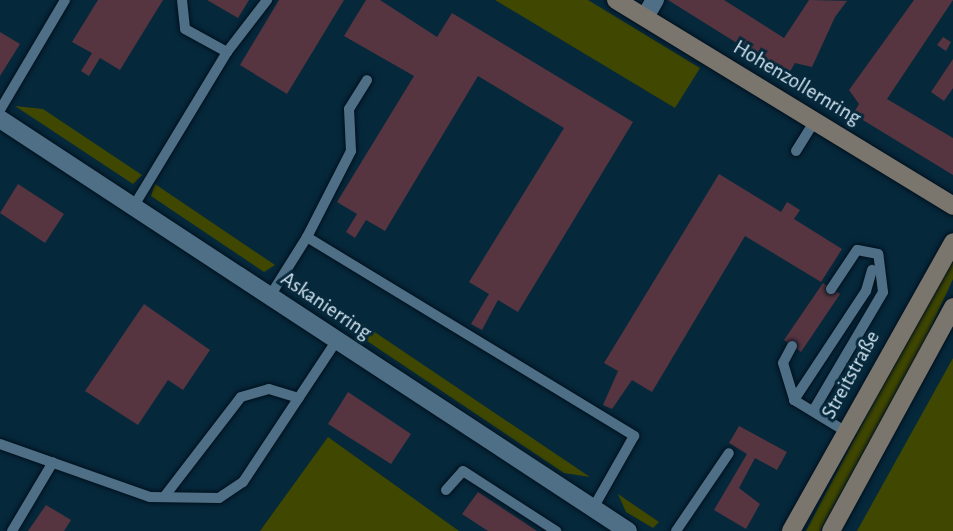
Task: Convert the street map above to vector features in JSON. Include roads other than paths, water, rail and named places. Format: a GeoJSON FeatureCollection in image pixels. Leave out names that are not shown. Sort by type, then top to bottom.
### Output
{"type":"FeatureCollection","features":[{"type":"Feature","properties":{"kind":"main road","name":"Hohenzollernring"},"geometry":{"type":"LineString","coordinates":[[623,2],[953,206]]}},
{"type":"Feature","properties":{"kind":"main road","name":"Streitstraße"},"geometry":{"type":"LineString","coordinates":[[791,531],[953,242]]}},
{"type":"Feature","properties":{"kind":"main road"},"geometry":{"type":"LineString","coordinates":[[831,531],[953,307]]}},
{"type":"Feature","properties":{"kind":"street"},"geometry":{"type":"LineString","coordinates":[[645,17],[656,0]]}},
{"type":"Feature","properties":{"kind":"street","name":"Askanierring"},"geometry":{"type":"LineString","coordinates":[[0,119],[135,204],[619,529]]}},
{"type":"Feature","properties":{"kind":"lane"},"geometry":{"type":"LineString","coordinates":[[0,110],[65,0]]}},
{"type":"Feature","properties":{"kind":"lane"},"geometry":{"type":"LineString","coordinates":[[182,0],[185,29],[227,52]]}},
{"type":"Feature","properties":{"kind":"lane"},"geometry":{"type":"LineString","coordinates":[[135,204],[227,52],[267,0]]}},
{"type":"Feature","properties":{"kind":"lane"},"geometry":{"type":"LineString","coordinates":[[270,296],[307,237],[351,151],[349,110],[367,80]]}},
{"type":"Feature","properties":{"kind":"lane"},"geometry":{"type":"LineString","coordinates":[[796,151],[814,120]]}},
{"type":"Feature","properties":{"kind":"lane"},"geometry":{"type":"LineString","coordinates":[[307,237],[634,436],[592,510]]}},
{"type":"Feature","properties":{"kind":"lane"},"geometry":{"type":"LineString","coordinates":[[813,411],[883,292],[878,254],[857,250],[831,288]]}},
{"type":"Feature","properties":{"kind":"lane"},"geometry":{"type":"LineString","coordinates":[[794,400],[866,291],[872,270]]}},
{"type":"Feature","properties":{"kind":"lane"},"geometry":{"type":"LineString","coordinates":[[0,444],[164,497],[219,498],[243,482],[337,340]]}},
{"type":"Feature","properties":{"kind":"lane"},"geometry":{"type":"LineString","coordinates":[[792,346],[783,363],[794,400],[845,431]]}},
{"type":"Feature","properties":{"kind":"lane"},"geometry":{"type":"LineString","coordinates":[[164,497],[241,398],[269,388],[298,398]]}},
{"type":"Feature","properties":{"kind":"lane"},"geometry":{"type":"LineString","coordinates":[[676,531],[729,453]]}},
{"type":"Feature","properties":{"kind":"lane"},"geometry":{"type":"LineString","coordinates":[[12,531],[53,462]]}},
{"type":"Feature","properties":{"kind":"lane"},"geometry":{"type":"LineString","coordinates":[[446,490],[463,471],[556,531]]}}]}
